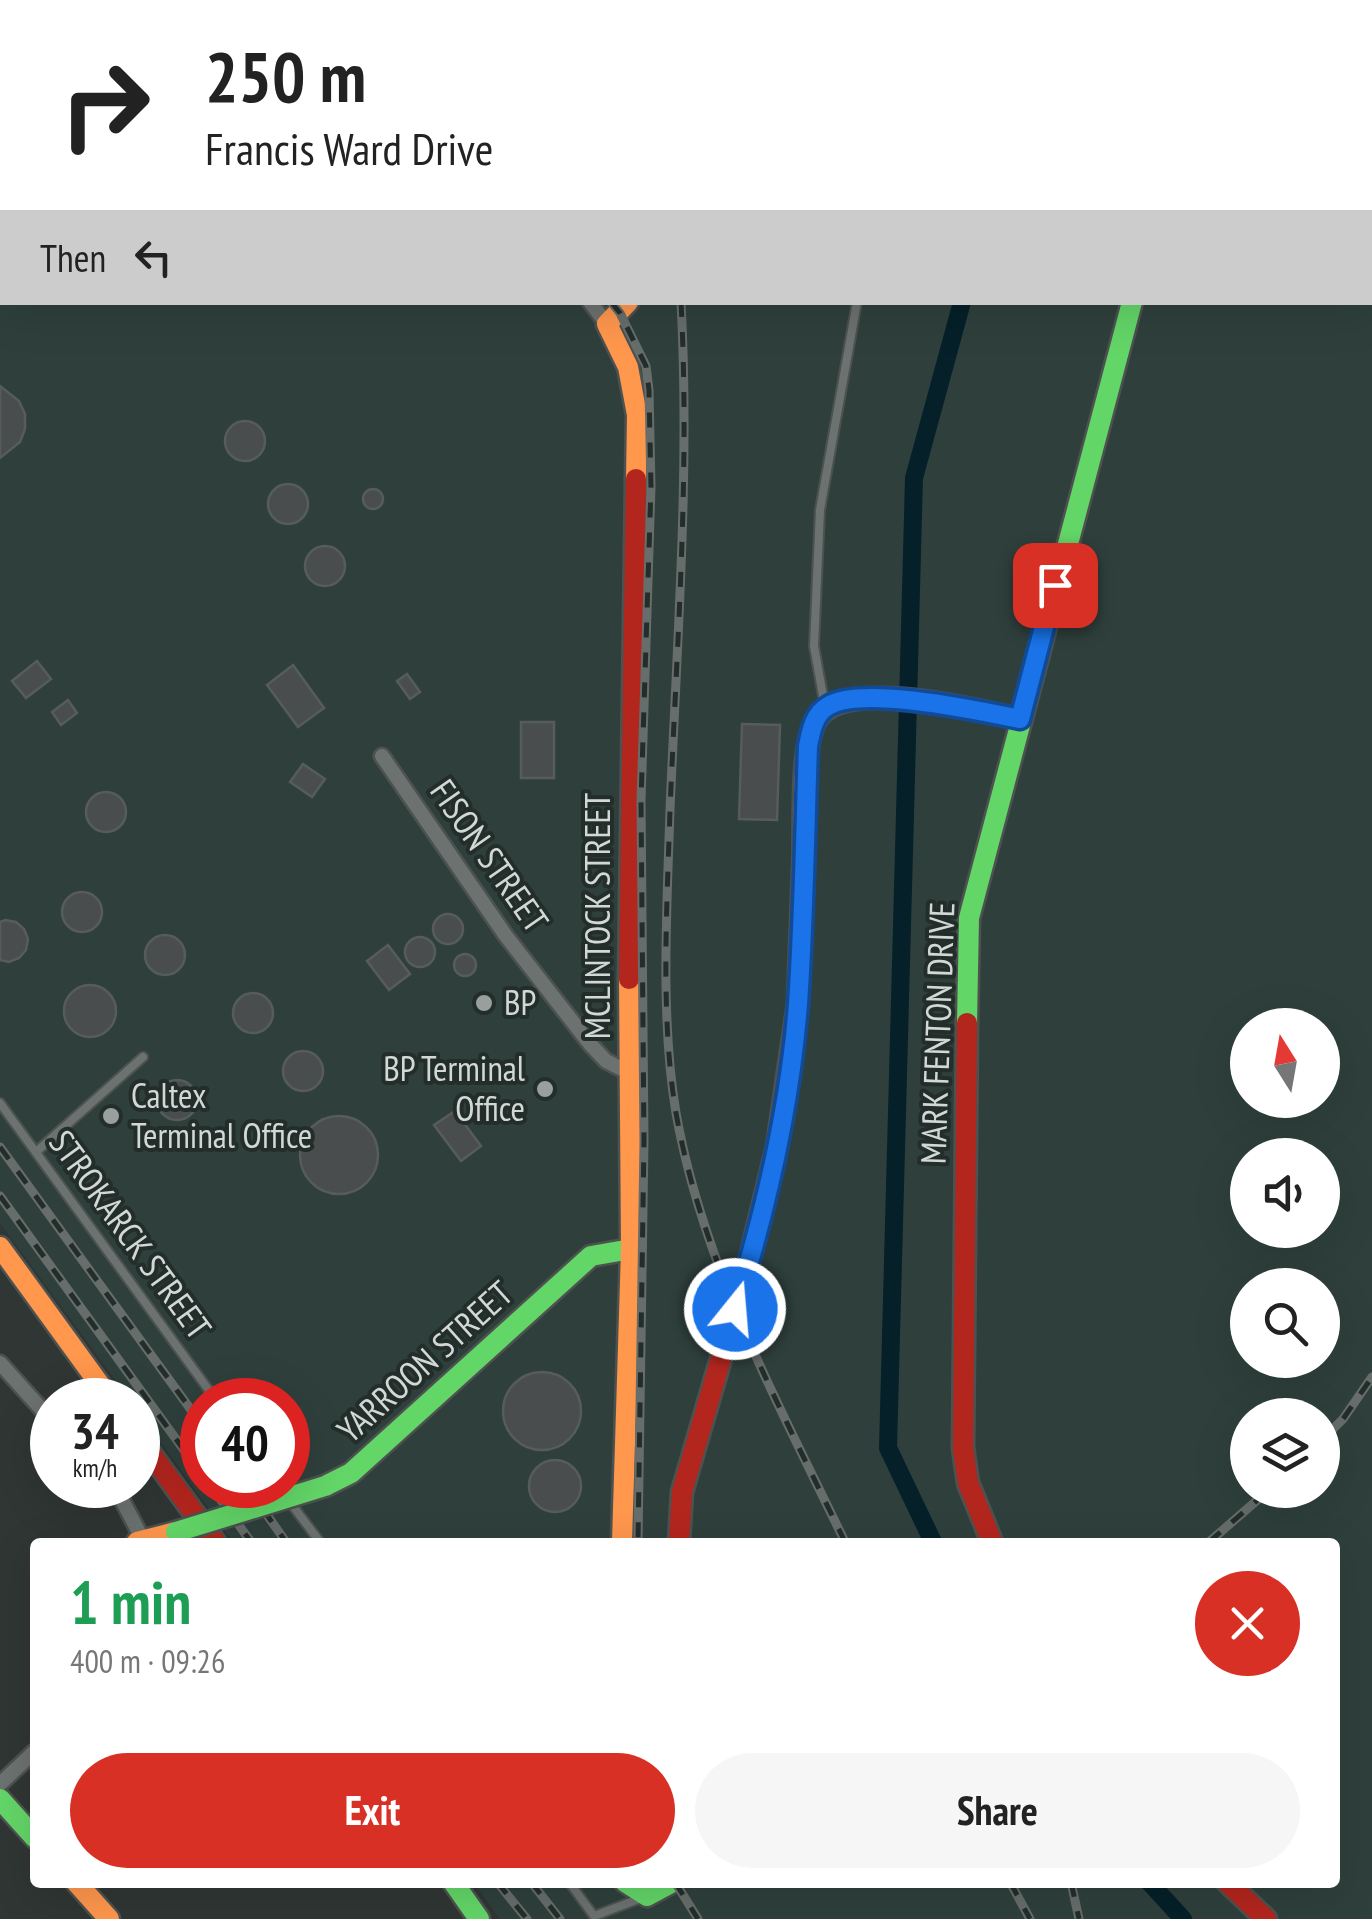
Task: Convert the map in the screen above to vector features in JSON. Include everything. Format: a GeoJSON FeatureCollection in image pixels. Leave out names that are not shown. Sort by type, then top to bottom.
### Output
{"type":"FeatureCollection","features":[{"type":"Feature","properties":{"kind":"street"},"geometry":{"type":"LineString","coordinates":[[592,305],[608,324],[625,305]]}},
{"type":"Feature","properties":{"kind":"street","name":"MARK FENTON DRIVE"},"geometry":{"type":"LineString","coordinates":[[990,1538],[968,1482],[963,1448],[968,942],[977,880],[1131,305]]}},
{"type":"Feature","properties":{"kind":"street","name":"MCLINTOCK STREET"},"geometry":{"type":"LineString","coordinates":[[608,324],[628,366],[636,415],[628,909],[631,1249],[622,1538]]}},
{"type":"Feature","properties":{"kind":"street"},"geometry":{"type":"LineString","coordinates":[[679,1538],[682,1492],[748,1266],[780,1130],[798,1004],[808,746],[817,716],[825,707],[842,700],[890,700],[952,705],[1020,719]]}},
{"type":"Feature","properties":{"kind":"street","name":"FISON STREET"},"geometry":{"type":"LineString","coordinates":[[382,756],[506,936],[590,1044],[606,1061],[630,1073]]}},
{"type":"Feature","properties":{"kind":"street"},"geometry":{"type":"LineString","coordinates":[[0,1247],[96,1378]]}},
{"type":"Feature","properties":{"kind":"street","name":"YARROON STREET"},"geometry":{"type":"LineString","coordinates":[[152,1538],[325,1486],[350,1473],[591,1256],[631,1249]]}},
{"type":"Feature","properties":{"kind":"street"},"geometry":{"type":"LineString","coordinates":[[0,1363],[30,1397]]}},
{"type":"Feature","properties":{"kind":"street"},"geometry":{"type":"LineString","coordinates":[[160,1466],[212,1538]]}},
{"type":"Feature","properties":{"kind":"street"},"geometry":{"type":"LineString","coordinates":[[125,1508],[139,1538]]}},
{"type":"Feature","properties":{"kind":"street"},"geometry":{"type":"LineString","coordinates":[[0,1784],[30,1756]]}},
{"type":"Feature","properties":{"kind":"street"},"geometry":{"type":"LineString","coordinates":[[0,1799],[30,1832]]}},
{"type":"Feature","properties":{"kind":"street"},"geometry":{"type":"LineString","coordinates":[[81,1888],[109,1919]]}},
{"type":"Feature","properties":{"kind":"street"},"geometry":{"type":"LineString","coordinates":[[457,1888],[478,1919]]}},
{"type":"Feature","properties":{"kind":"street"},"geometry":{"type":"LineString","coordinates":[[634,1888],[647,1896],[662,1888]]}},
{"type":"Feature","properties":{"kind":"street"},"geometry":{"type":"LineString","coordinates":[[1233,1888],[1266,1919]]}},
{"type":"Feature","properties":{"kind":"lane"},"geometry":{"type":"LineString","coordinates":[[825,707],[814,646],[820,510],[856,305]]}},
{"type":"Feature","properties":{"kind":"lane"},"geometry":{"type":"LineString","coordinates":[[36,1152],[143,1057]]}},
{"type":"Feature","properties":{"kind":"lane","name":"STROKARCK STREET"},"geometry":{"type":"LineString","coordinates":[[0,1103],[200,1378]]}},
{"type":"Feature","properties":{"kind":"lane"},"geometry":{"type":"LineString","coordinates":[[295,1508],[317,1538]]}},
{"type":"Feature","properties":{"kind":"lane"},"geometry":{"type":"LineString","coordinates":[[574,1888],[594,1916],[647,1896]]}},
{"type":"Feature","properties":{"kind":"shaded area"},"geometry":{"type":"Polygon","coordinates":[[[0,305],[1372,305],[1372,1919],[500,1919],[478,1888],[1340,1888],[1340,1538],[230,1538],[208,1508],[310,1508],[310,1378],[180,1378],[180,1469],[160,1441],[160,1378],[114,1378],[0,1223],[0,305]]]}},
{"type":"Feature","properties":{"kind":"building"},"geometry":{"type":"Polygon","coordinates":[[[0,386],[19,401],[25,414],[25,429],[20,442],[0,458],[0,386]]]}},
{"type":"Feature","properties":{"kind":"building"},"geometry":{"type":"Polygon","coordinates":[[[245,421],[259,427],[265,441],[259,455],[245,461],[231,455],[225,441],[231,427],[245,421]]]}},
{"type":"Feature","properties":{"kind":"building"},"geometry":{"type":"Polygon","coordinates":[[[288,484],[302,490],[308,504],[302,518],[288,524],[274,518],[268,504],[274,490],[288,484]]]}},
{"type":"Feature","properties":{"kind":"building"},"geometry":{"type":"Polygon","coordinates":[[[373,489],[383,499],[373,509],[363,499],[373,489]]]}},
{"type":"Feature","properties":{"kind":"building"},"geometry":{"type":"Polygon","coordinates":[[[325,546],[339,552],[345,566],[339,580],[325,586],[311,580],[305,566],[311,552],[325,546]]]}},
{"type":"Feature","properties":{"kind":"building"},"geometry":{"type":"Polygon","coordinates":[[[37,661],[51,679],[26,698],[12,681],[37,661]]]}},
{"type":"Feature","properties":{"kind":"building"},"geometry":{"type":"Polygon","coordinates":[[[293,665],[324,708],[298,727],[267,685],[293,665]]]}},
{"type":"Feature","properties":{"kind":"building"},"geometry":{"type":"Polygon","coordinates":[[[407,674],[420,692],[410,699],[397,681],[407,674]]]}},
{"type":"Feature","properties":{"kind":"building"},"geometry":{"type":"Polygon","coordinates":[[[68,700],[77,713],[61,725],[52,712],[68,700]]]}},
{"type":"Feature","properties":{"kind":"building"},"geometry":{"type":"Polygon","coordinates":[[[521,722],[554,722],[554,778],[521,778],[521,722]]]}},
{"type":"Feature","properties":{"kind":"building"},"geometry":{"type":"Polygon","coordinates":[[[742,724],[780,725],[777,820],[739,819],[742,724]]]}},
{"type":"Feature","properties":{"kind":"building"},"geometry":{"type":"Polygon","coordinates":[[[303,764],[325,779],[312,797],[290,782],[303,764]]]}},
{"type":"Feature","properties":{"kind":"building"},"geometry":{"type":"Polygon","coordinates":[[[106,792],[120,798],[126,812],[120,826],[106,832],[92,826],[86,812],[92,798],[106,792]]]}},
{"type":"Feature","properties":{"kind":"building"},"geometry":{"type":"Polygon","coordinates":[[[82,892],[96,898],[102,912],[96,926],[82,932],[68,926],[62,912],[68,898],[82,892]]]}},
{"type":"Feature","properties":{"kind":"building"},"geometry":{"type":"Polygon","coordinates":[[[448,914],[462,923],[463,929],[454,943],[448,944],[434,935],[433,929],[442,915],[448,914]]]}},
{"type":"Feature","properties":{"kind":"building"},"geometry":{"type":"Polygon","coordinates":[[[0,922],[16,922],[28,939],[26,950],[9,962],[0,960],[0,922]]]}},
{"type":"Feature","properties":{"kind":"building"},"geometry":{"type":"Polygon","coordinates":[[[165,935],[179,941],[185,955],[179,969],[165,975],[151,969],[145,955],[151,941],[165,935]]]}},
{"type":"Feature","properties":{"kind":"building"},"geometry":{"type":"Polygon","coordinates":[[[420,937],[434,946],[435,952],[426,966],[420,967],[406,958],[405,952],[414,938],[420,937]]]}},
{"type":"Feature","properties":{"kind":"building"},"geometry":{"type":"Polygon","coordinates":[[[388,945],[410,974],[389,990],[367,961],[388,945]]]}},
{"type":"Feature","properties":{"kind":"building"},"geometry":{"type":"Polygon","coordinates":[[[465,954],[473,957],[473,973],[465,976],[457,973],[454,965],[457,957],[465,954]]]}},
{"type":"Feature","properties":{"kind":"building"},"geometry":{"type":"Polygon","coordinates":[[[90,985],[108,993],[116,1011],[108,1029],[90,1037],[72,1029],[64,1011],[72,993],[90,985]]]}},
{"type":"Feature","properties":{"kind":"building"},"geometry":{"type":"Polygon","coordinates":[[[253,993],[267,999],[273,1013],[267,1027],[253,1033],[239,1027],[233,1013],[239,999],[253,993]]]}},
{"type":"Feature","properties":{"kind":"building"},"geometry":{"type":"Polygon","coordinates":[[[303,1051],[317,1057],[323,1071],[317,1085],[303,1091],[289,1085],[283,1071],[289,1057],[303,1051]]]}},
{"type":"Feature","properties":{"kind":"building"},"geometry":{"type":"Polygon","coordinates":[[[177,1080],[191,1086],[197,1100],[191,1114],[177,1120],[163,1114],[157,1100],[163,1086],[177,1080]]]}},
{"type":"Feature","properties":{"kind":"building"},"geometry":{"type":"Polygon","coordinates":[[[455,1111],[481,1146],[461,1161],[434,1125],[455,1111]]]}},
{"type":"Feature","properties":{"kind":"building"},"geometry":{"type":"Polygon","coordinates":[[[339,1116],[354,1119],[366,1128],[375,1140],[375,1170],[366,1182],[354,1191],[339,1194],[324,1191],[312,1182],[303,1170],[300,1155],[303,1140],[312,1128],[324,1119],[339,1116]]]}},
{"type":"Feature","properties":{"kind":"building"},"geometry":{"type":"Polygon","coordinates":[[[542,1372],[557,1375],[569,1384],[578,1396],[578,1426],[569,1438],[557,1447],[542,1450],[527,1447],[515,1438],[506,1426],[503,1411],[506,1396],[515,1384],[527,1375],[542,1372]]]}},
{"type":"Feature","properties":{"kind":"building"},"geometry":{"type":"Polygon","coordinates":[[[555,1460],[573,1468],[581,1486],[573,1504],[555,1512],[537,1504],[529,1486],[537,1468],[555,1460]]]}},
{"type":"Feature","properties":{"kind":"waterway"},"geometry":{"type":"LineString","coordinates":[[931,1538],[888,1448],[914,478],[961,305]]}},
{"type":"Feature","properties":{"kind":"waterway"},"geometry":{"type":"LineString","coordinates":[[1155,1888],[1183,1919]]}},
{"type":"Feature","properties":{"kind":"railway"},"geometry":{"type":"LineString","coordinates":[[613,305],[646,366],[651,487],[641,801],[644,1141],[638,1538]]}},
{"type":"Feature","properties":{"kind":"railway"},"geometry":{"type":"LineString","coordinates":[[681,305],[683,492],[666,924],[671,1076],[688,1170],[724,1280],[843,1538]]}},
{"type":"Feature","properties":{"kind":"railway"},"geometry":{"type":"LineString","coordinates":[[0,1147],[180,1395]]}},
{"type":"Feature","properties":{"kind":"railway"},"geometry":{"type":"LineString","coordinates":[[0,1196],[180,1445]]}},
{"type":"Feature","properties":{"kind":"railway"},"geometry":{"type":"LineString","coordinates":[[1340,1422],[1372,1377]]}},
{"type":"Feature","properties":{"kind":"railway"},"geometry":{"type":"LineString","coordinates":[[227,1508],[248,1538]]}},
{"type":"Feature","properties":{"kind":"railway"},"geometry":{"type":"LineString","coordinates":[[262,1508],[283,1538]]}},
{"type":"Feature","properties":{"kind":"railway"},"geometry":{"type":"LineString","coordinates":[[1214,1538],[1248,1508]]}},
{"type":"Feature","properties":{"kind":"railway"},"geometry":{"type":"LineString","coordinates":[[502,1888],[527,1919]]}},
{"type":"Feature","properties":{"kind":"railway"},"geometry":{"type":"LineString","coordinates":[[536,1888],[560,1919]]}},
{"type":"Feature","properties":{"kind":"railway"},"geometry":{"type":"LineString","coordinates":[[679,1888],[698,1919]]}},
{"type":"Feature","properties":{"kind":"railway"},"geometry":{"type":"LineString","coordinates":[[1013,1888],[1030,1919]]}},
{"type":"Feature","properties":{"kind":"railway"},"geometry":{"type":"LineString","coordinates":[[1072,1888],[1079,1919]]}},
{"type":"Feature","properties":{"kind":"traffic: fast"},"geometry":{"type":"LineString","coordinates":[[967,1023],[969,918],[1131,305]]}},
{"type":"Feature","properties":{"kind":"traffic: fast"},"geometry":{"type":"LineString","coordinates":[[325,1486],[351,1473],[591,1256],[631,1249]]}},
{"type":"Feature","properties":{"kind":"traffic: fast"},"geometry":{"type":"LineString","coordinates":[[176,1532],[325,1486]]}},
{"type":"Feature","properties":{"kind":"traffic: fast"},"geometry":{"type":"LineString","coordinates":[[0,1799],[30,1832]]}},
{"type":"Feature","properties":{"kind":"traffic: fast"},"geometry":{"type":"LineString","coordinates":[[457,1888],[479,1919]]}},
{"type":"Feature","properties":{"kind":"traffic: fast"},"geometry":{"type":"LineString","coordinates":[[634,1888],[647,1896],[662,1888]]}},
{"type":"Feature","properties":{"kind":"traffic: slow"},"geometry":{"type":"LineString","coordinates":[[625,305],[607,324],[628,367],[637,415],[636,479]]}},
{"type":"Feature","properties":{"kind":"traffic: slow"},"geometry":{"type":"LineString","coordinates":[[803,871],[807,755],[814,724],[827,709],[849,701],[909,699],[1020,719]]}},
{"type":"Feature","properties":{"kind":"traffic: slow"},"geometry":{"type":"LineString","coordinates":[[622,1538],[631,1249],[629,979]]}},
{"type":"Feature","properties":{"kind":"traffic: slow"},"geometry":{"type":"LineString","coordinates":[[0,1247],[95,1378]]}},
{"type":"Feature","properties":{"kind":"traffic: slow"},"geometry":{"type":"LineString","coordinates":[[153,1538],[176,1532]]}},
{"type":"Feature","properties":{"kind":"traffic: slow"},"geometry":{"type":"LineString","coordinates":[[81,1888],[109,1919]]}},
{"type":"Feature","properties":{"kind":"traffic: jam"},"geometry":{"type":"LineString","coordinates":[[629,979],[636,479]]}},
{"type":"Feature","properties":{"kind":"traffic: jam"},"geometry":{"type":"LineString","coordinates":[[679,1538],[682,1492],[748,1266],[777,1147],[798,1004],[803,871]]}},
{"type":"Feature","properties":{"kind":"traffic: jam"},"geometry":{"type":"LineString","coordinates":[[967,1023],[963,1448],[968,1483],[990,1538]]}},
{"type":"Feature","properties":{"kind":"traffic: jam"},"geometry":{"type":"LineString","coordinates":[[160,1466],[212,1538]]}},
{"type":"Feature","properties":{"kind":"traffic: jam"},"geometry":{"type":"LineString","coordinates":[[1233,1888],[1266,1919]]}},
{"type":"Feature","properties":{"kind":"place","name":"BP"},"geometry":{"type":"Point","coordinates":[484,1003]}},
{"type":"Feature","properties":{"kind":"place","name":"BP Terminal Office"},"geometry":{"type":"Point","coordinates":[545,1089]}},
{"type":"Feature","properties":{"kind":"place","name":"Caltex Terminal Office"},"geometry":{"type":"Point","coordinates":[111,1116]}},
{"type":"Feature","properties":{"kind":"route"},"geometry":{"type":"LineString","coordinates":[[735,1309],[777,1147],[790,1077],[798,1004],[808,746],[812,727],[825,707],[842,700],[864,699],[952,705],[1020,719],[1055,585]]}}]}
